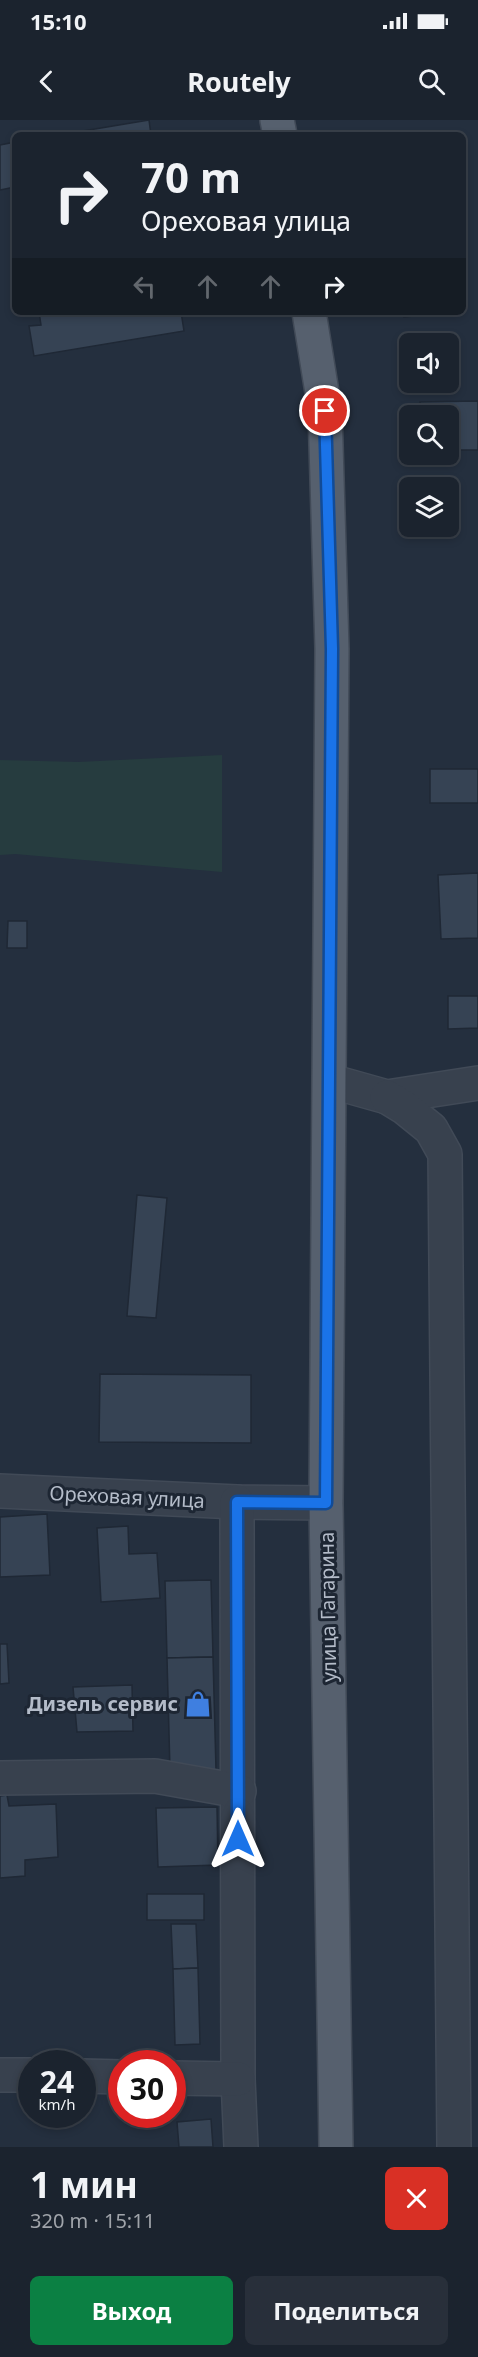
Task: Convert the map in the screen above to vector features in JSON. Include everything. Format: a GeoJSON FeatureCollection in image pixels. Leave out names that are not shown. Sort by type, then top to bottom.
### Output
{"type":"FeatureCollection","features":[{"type":"Feature","properties":{"kind":"main road","name":"улица Гагарина"},"geometry":{"type":"LineString","coordinates":[[309,315],[325,411],[332,649],[326,1503],[336,2147]]}},
{"type":"Feature","properties":{"kind":"street"},"geometry":{"type":"LineString","coordinates":[[330,1082],[387,1097],[405,1108],[431,1129],[445,1154],[454,2147]]}},
{"type":"Feature","properties":{"kind":"street"},"geometry":{"type":"LineString","coordinates":[[387,1097],[478,1083]]}},
{"type":"Feature","properties":{"kind":"street","name":"Ореховая улица"},"geometry":{"type":"LineString","coordinates":[[0,1491],[237,1502],[326,1503]]}},
{"type":"Feature","properties":{"kind":"street"},"geometry":{"type":"LineString","coordinates":[[237,1502],[238,2079],[241,2147]]}},
{"type":"Feature","properties":{"kind":"street"},"geometry":{"type":"LineString","coordinates":[[0,1778],[155,1776],[239,1791]]}},
{"type":"Feature","properties":{"kind":"street"},"geometry":{"type":"LineString","coordinates":[[0,2075],[18,2075]]}},
{"type":"Feature","properties":{"kind":"street"},"geometry":{"type":"LineString","coordinates":[[186,2078],[238,2079]]}},
{"type":"Feature","properties":{"kind":"green space"},"geometry":{"type":"Polygon","coordinates":[[[222,755],[222,872],[15,854],[0,855],[0,760],[78,762],[222,755]]]}},
{"type":"Feature","properties":{"kind":"building"},"geometry":{"type":"Polygon","coordinates":[[[149,120],[151,132],[77,132],[149,120]]]}},
{"type":"Feature","properties":{"kind":"building"},"geometry":{"type":"Polygon","coordinates":[[[12,143],[12,188],[0,190],[0,145],[12,143]]]}},
{"type":"Feature","properties":{"kind":"building"},"geometry":{"type":"Polygon","coordinates":[[[39,315],[181,315],[184,331],[34,356],[29,326],[41,325],[39,315]]]}},
{"type":"Feature","properties":{"kind":"building"},"geometry":{"type":"Polygon","coordinates":[[[478,401],[478,450],[459,450],[459,405],[420,405],[420,402],[478,401]]]}},
{"type":"Feature","properties":{"kind":"building"},"geometry":{"type":"Polygon","coordinates":[[[430,769],[478,769],[478,803],[430,803],[430,769]]]}},
{"type":"Feature","properties":{"kind":"building"},"geometry":{"type":"Polygon","coordinates":[[[478,873],[478,938],[441,939],[438,875],[478,873]]]}},
{"type":"Feature","properties":{"kind":"building"},"geometry":{"type":"Polygon","coordinates":[[[8,921],[27,921],[27,948],[7,948],[8,921]]]}},
{"type":"Feature","properties":{"kind":"building"},"geometry":{"type":"Polygon","coordinates":[[[448,996],[478,996],[478,1028],[448,1029],[448,996]]]}},
{"type":"Feature","properties":{"kind":"building"},"geometry":{"type":"Polygon","coordinates":[[[137,1195],[167,1198],[156,1318],[127,1316],[137,1195]]]}},
{"type":"Feature","properties":{"kind":"building"},"geometry":{"type":"Polygon","coordinates":[[[100,1374],[251,1375],[251,1443],[99,1442],[100,1374]]]}},
{"type":"Feature","properties":{"kind":"building"},"geometry":{"type":"Polygon","coordinates":[[[47,1514],[50,1575],[0,1577],[0,1517],[47,1514]]]}},
{"type":"Feature","properties":{"kind":"building"},"geometry":{"type":"Polygon","coordinates":[[[128,1526],[129,1554],[157,1553],[160,1598],[101,1602],[97,1528],[128,1526]]]}},
{"type":"Feature","properties":{"kind":"building"},"geometry":{"type":"Polygon","coordinates":[[[211,1580],[213,1657],[167,1658],[165,1581],[211,1580]]]}},
{"type":"Feature","properties":{"kind":"building"},"geometry":{"type":"Polygon","coordinates":[[[0,1644],[7,1644],[9,1683],[0,1684],[0,1644]]]}},
{"type":"Feature","properties":{"kind":"building"},"geometry":{"type":"Polygon","coordinates":[[[213,1657],[216,1770],[170,1771],[167,1658],[213,1657]]]}},
{"type":"Feature","properties":{"kind":"building"},"geometry":{"type":"Polygon","coordinates":[[[132,1685],[133,1731],[77,1732],[73,1687],[132,1685]]]}},
{"type":"Feature","properties":{"kind":"building"},"geometry":{"type":"Polygon","coordinates":[[[7,1795],[9,1806],[56,1804],[58,1857],[25,1860],[25,1876],[0,1878],[0,1796],[7,1795]]]}},
{"type":"Feature","properties":{"kind":"building"},"geometry":{"type":"Polygon","coordinates":[[[217,1807],[218,1865],[158,1867],[156,1808],[217,1807]]]}},
{"type":"Feature","properties":{"kind":"building"},"geometry":{"type":"Polygon","coordinates":[[[147,1894],[204,1894],[204,1920],[147,1920],[147,1894]]]}},
{"type":"Feature","properties":{"kind":"building"},"geometry":{"type":"Polygon","coordinates":[[[171,1924],[196,1924],[198,1968],[173,1969],[171,1924]]]}},
{"type":"Feature","properties":{"kind":"building"},"geometry":{"type":"Polygon","coordinates":[[[198,1968],[200,2044],[175,2045],[173,1969],[198,1968]]]}},
{"type":"Feature","properties":{"kind":"building"},"geometry":{"type":"Polygon","coordinates":[[[211,2119],[213,2147],[179,2147],[177,2128],[186,2128],[186,2121],[211,2119]]]}},
{"type":"Feature","properties":{"kind":"place","name":"Дизель сервис"},"geometry":{"type":"Point","coordinates":[198,1704]}},
{"type":"Feature","properties":{"kind":"route"},"geometry":{"type":"LineString","coordinates":[[238,1839],[237,1502],[326,1503],[332,649],[325,411]]}}]}
